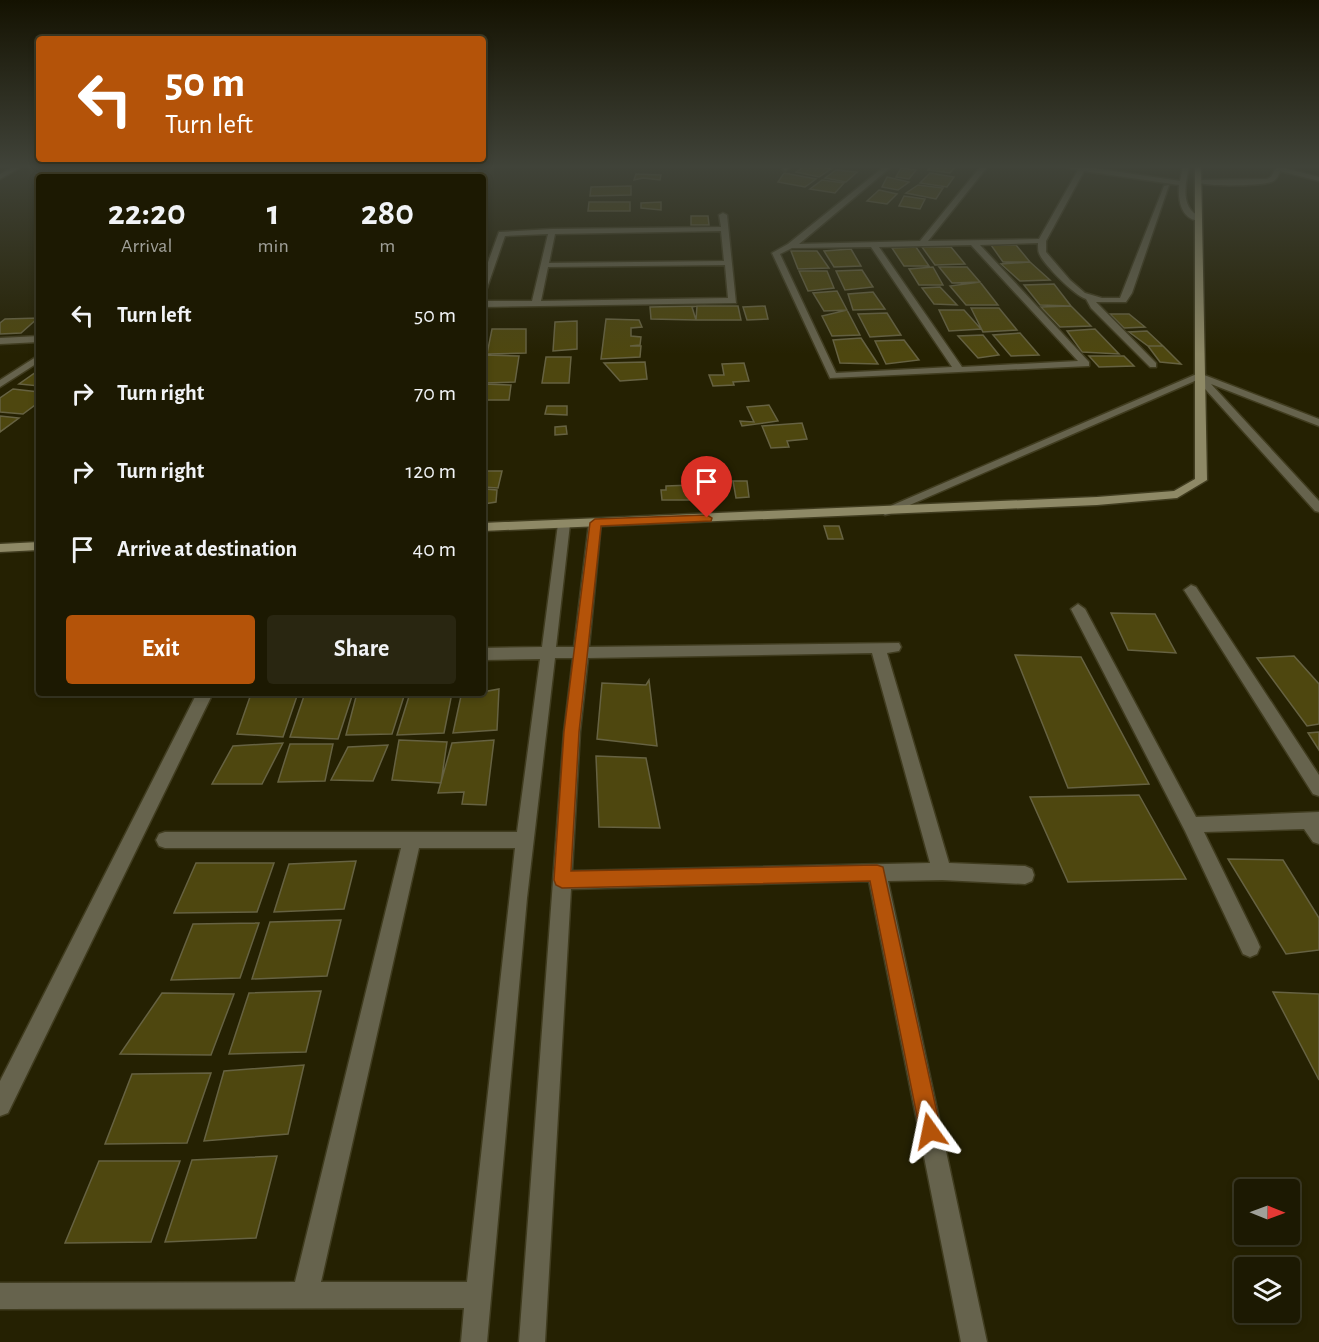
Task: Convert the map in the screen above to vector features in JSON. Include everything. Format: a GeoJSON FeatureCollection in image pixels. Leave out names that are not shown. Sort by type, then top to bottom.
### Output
{"type":"FeatureCollection","features":[{"type":"Feature","properties":{"kind":"main road"},"geometry":{"type":"LineString","coordinates":[[486,527],[1097,501],[1177,494],[1201,480],[1198,229]]}},
{"type":"Feature","properties":{"kind":"main road"},"geometry":{"type":"LineString","coordinates":[[0,548],[36,546]]}},
{"type":"Feature","properties":{"kind":"street"},"geometry":{"type":"LineString","coordinates":[[486,279],[502,234],[552,231],[725,229],[733,301],[486,304]]}},
{"type":"Feature","properties":{"kind":"street"},"geometry":{"type":"LineString","coordinates":[[812,229],[791,246],[776,254],[833,376],[1086,364],[974,243]]}},
{"type":"Feature","properties":{"kind":"street"},"geometry":{"type":"LineString","coordinates":[[922,243],[934,229]]}},
{"type":"Feature","properties":{"kind":"street"},"geometry":{"type":"LineString","coordinates":[[1049,229],[1042,242],[1042,252],[1061,274],[1082,295],[1090,299],[1113,302],[1123,300],[1128,293],[1151,229]]}},
{"type":"Feature","properties":{"kind":"street"},"geometry":{"type":"LineString","coordinates":[[536,303],[552,231]]}},
{"type":"Feature","properties":{"kind":"street"},"geometry":{"type":"LineString","coordinates":[[791,246],[1042,242]]}},
{"type":"Feature","properties":{"kind":"street"},"geometry":{"type":"LineString","coordinates":[[873,244],[959,370]]}},
{"type":"Feature","properties":{"kind":"street"},"geometry":{"type":"LineString","coordinates":[[544,265],[729,263]]}},
{"type":"Feature","properties":{"kind":"street"},"geometry":{"type":"LineString","coordinates":[[1090,299],[1094,306],[1153,365]]}},
{"type":"Feature","properties":{"kind":"street"},"geometry":{"type":"LineString","coordinates":[[0,341],[36,339]]}},
{"type":"Feature","properties":{"kind":"street"},"geometry":{"type":"LineString","coordinates":[[0,384],[36,360]]}},
{"type":"Feature","properties":{"kind":"street"},"geometry":{"type":"LineString","coordinates":[[885,511],[1199,376],[1319,423]]}},
{"type":"Feature","properties":{"kind":"street"},"geometry":{"type":"LineString","coordinates":[[1199,376],[1319,507]]}},
{"type":"Feature","properties":{"kind":"street"},"geometry":{"type":"LineString","coordinates":[[532,1342],[572,732],[595,523]]}},
{"type":"Feature","properties":{"kind":"street"},"geometry":{"type":"LineString","coordinates":[[474,1342],[525,840],[564,524]]}},
{"type":"Feature","properties":{"kind":"street"},"geometry":{"type":"LineString","coordinates":[[1191,591],[1319,789]]}},
{"type":"Feature","properties":{"kind":"street"},"geometry":{"type":"LineString","coordinates":[[1078,609],[1191,825],[1250,947]]}},
{"type":"Feature","properties":{"kind":"street"},"geometry":{"type":"LineString","coordinates":[[486,654],[886,647],[942,872]]}},
{"type":"Feature","properties":{"kind":"street"},"geometry":{"type":"LineString","coordinates":[[0,1105],[204,696]]}},
{"type":"Feature","properties":{"kind":"street"},"geometry":{"type":"LineString","coordinates":[[1191,825],[1313,820],[1319,836]]}},
{"type":"Feature","properties":{"kind":"street"},"geometry":{"type":"LineString","coordinates":[[165,840],[525,840]]}},
{"type":"Feature","properties":{"kind":"street"},"geometry":{"type":"LineString","coordinates":[[305,1295],[412,840]]}},
{"type":"Feature","properties":{"kind":"street"},"geometry":{"type":"LineString","coordinates":[[562,880],[942,872],[1025,875]]}},
{"type":"Feature","properties":{"kind":"street"},"geometry":{"type":"LineString","coordinates":[[877,873],[974,1342]]}},
{"type":"Feature","properties":{"kind":"street"},"geometry":{"type":"LineString","coordinates":[[0,1296],[479,1294]]}},
{"type":"Feature","properties":{"kind":"building"},"geometry":{"type":"Polygon","coordinates":[[[991,245],[1016,245],[1030,262],[1003,262],[991,245]]]}},
{"type":"Feature","properties":{"kind":"building"},"geometry":{"type":"Polygon","coordinates":[[[916,247],[929,266],[904,266],[892,248],[916,247]]]}},
{"type":"Feature","properties":{"kind":"building"},"geometry":{"type":"Polygon","coordinates":[[[922,247],[951,247],[965,264],[935,265],[922,247]]]}},
{"type":"Feature","properties":{"kind":"building"},"geometry":{"type":"Polygon","coordinates":[[[851,249],[861,266],[834,267],[824,251],[851,249]]]}},
{"type":"Feature","properties":{"kind":"building"},"geometry":{"type":"Polygon","coordinates":[[[791,251],[817,251],[829,268],[798,269],[791,251]]]}},
{"type":"Feature","properties":{"kind":"building"},"geometry":{"type":"Polygon","coordinates":[[[1030,262],[1050,280],[1020,281],[1001,264],[1030,262]]]}},
{"type":"Feature","properties":{"kind":"building"},"geometry":{"type":"Polygon","coordinates":[[[933,267],[943,285],[919,285],[909,269],[933,267]]]}},
{"type":"Feature","properties":{"kind":"building"},"geometry":{"type":"Polygon","coordinates":[[[939,267],[967,267],[980,282],[952,283],[939,267]]]}},
{"type":"Feature","properties":{"kind":"building"},"geometry":{"type":"Polygon","coordinates":[[[862,270],[873,287],[845,290],[836,271],[862,270]]]}},
{"type":"Feature","properties":{"kind":"building"},"geometry":{"type":"Polygon","coordinates":[[[799,271],[827,271],[834,288],[808,291],[799,271]]]}},
{"type":"Feature","properties":{"kind":"building"},"geometry":{"type":"Polygon","coordinates":[[[980,282],[998,305],[966,305],[950,286],[980,282]]]}},
{"type":"Feature","properties":{"kind":"building"},"geometry":{"type":"Polygon","coordinates":[[[1054,284],[1071,306],[1040,305],[1024,285],[1054,284]]]}},
{"type":"Feature","properties":{"kind":"building"},"geometry":{"type":"Polygon","coordinates":[[[940,287],[957,305],[934,304],[922,288],[940,287]]]}},
{"type":"Feature","properties":{"kind":"building"},"geometry":{"type":"Polygon","coordinates":[[[837,291],[847,310],[824,311],[813,293],[837,291]]]}},
{"type":"Feature","properties":{"kind":"building"},"geometry":{"type":"Polygon","coordinates":[[[873,292],[885,309],[853,310],[848,294],[873,292]]]}},
{"type":"Feature","properties":{"kind":"building"},"geometry":{"type":"Polygon","coordinates":[[[697,306],[738,306],[741,320],[696,320],[697,306]]]}},
{"type":"Feature","properties":{"kind":"building"},"geometry":{"type":"Polygon","coordinates":[[[697,306],[692,307],[696,320],[651,319],[650,307],[697,306]]]}},
{"type":"Feature","properties":{"kind":"building"},"geometry":{"type":"Polygon","coordinates":[[[765,306],[768,319],[747,320],[743,307],[765,306]]]}},
{"type":"Feature","properties":{"kind":"building"},"geometry":{"type":"Polygon","coordinates":[[[1071,306],[1091,326],[1060,327],[1041,307],[1071,306]]]}},
{"type":"Feature","properties":{"kind":"building"},"geometry":{"type":"Polygon","coordinates":[[[971,308],[999,308],[1017,330],[983,332],[971,308]]]}},
{"type":"Feature","properties":{"kind":"building"},"geometry":{"type":"Polygon","coordinates":[[[847,310],[860,335],[832,336],[822,316],[847,310]]]}},
{"type":"Feature","properties":{"kind":"building"},"geometry":{"type":"Polygon","coordinates":[[[939,310],[964,310],[981,329],[949,331],[939,310]]]}},
{"type":"Feature","properties":{"kind":"building"},"geometry":{"type":"Polygon","coordinates":[[[887,313],[901,335],[870,337],[858,314],[887,313]]]}},
{"type":"Feature","properties":{"kind":"building"},"geometry":{"type":"Polygon","coordinates":[[[1110,314],[1129,314],[1145,327],[1124,328],[1110,314]]]}},
{"type":"Feature","properties":{"kind":"building"},"geometry":{"type":"Polygon","coordinates":[[[36,318],[21,333],[0,334],[0,323],[5,319],[36,318]]]}},
{"type":"Feature","properties":{"kind":"building"},"geometry":{"type":"Polygon","coordinates":[[[606,319],[639,320],[642,327],[631,328],[631,336],[641,337],[640,345],[630,346],[641,346],[640,357],[601,359],[606,319]]]}},
{"type":"Feature","properties":{"kind":"building"},"geometry":{"type":"Polygon","coordinates":[[[577,321],[577,349],[553,351],[555,322],[577,321]]]}},
{"type":"Feature","properties":{"kind":"building"},"geometry":{"type":"Polygon","coordinates":[[[492,329],[526,329],[526,353],[487,354],[492,329]]]}},
{"type":"Feature","properties":{"kind":"building"},"geometry":{"type":"Polygon","coordinates":[[[1095,329],[1119,354],[1082,352],[1067,331],[1095,329]]]}},
{"type":"Feature","properties":{"kind":"building"},"geometry":{"type":"Polygon","coordinates":[[[1147,331],[1163,346],[1148,346],[1129,332],[1147,331]]]}},
{"type":"Feature","properties":{"kind":"building"},"geometry":{"type":"Polygon","coordinates":[[[1020,333],[1039,355],[1011,356],[993,335],[1020,333]]]}},
{"type":"Feature","properties":{"kind":"building"},"geometry":{"type":"Polygon","coordinates":[[[983,335],[999,355],[978,358],[958,336],[983,335]]]}},
{"type":"Feature","properties":{"kind":"building"},"geometry":{"type":"Polygon","coordinates":[[[861,338],[878,364],[840,363],[833,340],[861,338]]]}},
{"type":"Feature","properties":{"kind":"building"},"geometry":{"type":"Polygon","coordinates":[[[904,340],[919,360],[886,364],[875,341],[904,340]]]}},
{"type":"Feature","properties":{"kind":"building"},"geometry":{"type":"Polygon","coordinates":[[[1148,346],[1163,346],[1181,364],[1160,362],[1148,346]]]}},
{"type":"Feature","properties":{"kind":"building"},"geometry":{"type":"Polygon","coordinates":[[[486,355],[519,356],[515,382],[486,383],[486,355]]]}},
{"type":"Feature","properties":{"kind":"building"},"geometry":{"type":"Polygon","coordinates":[[[1089,356],[1124,356],[1134,366],[1099,367],[1089,356]]]}},
{"type":"Feature","properties":{"kind":"building"},"geometry":{"type":"Polygon","coordinates":[[[546,357],[571,357],[569,383],[542,383],[546,357]]]}},
{"type":"Feature","properties":{"kind":"building"},"geometry":{"type":"Polygon","coordinates":[[[645,362],[647,379],[620,381],[604,363],[645,362]]]}},
{"type":"Feature","properties":{"kind":"building"},"geometry":{"type":"Polygon","coordinates":[[[744,363],[749,381],[733,382],[734,385],[713,386],[709,375],[724,375],[722,364],[744,363]]]}},
{"type":"Feature","properties":{"kind":"building"},"geometry":{"type":"Polygon","coordinates":[[[36,372],[36,386],[19,384],[36,372]]]}},
{"type":"Feature","properties":{"kind":"building"},"geometry":{"type":"Polygon","coordinates":[[[486,384],[511,385],[509,400],[486,400],[486,384]]]}},
{"type":"Feature","properties":{"kind":"building"},"geometry":{"type":"Polygon","coordinates":[[[13,389],[36,392],[36,404],[23,414],[0,412],[0,398],[13,389]]]}},
{"type":"Feature","properties":{"kind":"building"},"geometry":{"type":"Polygon","coordinates":[[[769,405],[778,421],[742,426],[740,421],[754,422],[747,407],[769,405]]]}},
{"type":"Feature","properties":{"kind":"building"},"geometry":{"type":"Polygon","coordinates":[[[547,406],[567,406],[567,415],[545,414],[547,406]]]}},
{"type":"Feature","properties":{"kind":"building"},"geometry":{"type":"Polygon","coordinates":[[[0,416],[19,418],[0,432],[0,416]]]}},
{"type":"Feature","properties":{"kind":"building"},"geometry":{"type":"Polygon","coordinates":[[[802,423],[807,439],[787,441],[789,447],[771,448],[762,426],[802,423]]]}},
{"type":"Feature","properties":{"kind":"building"},"geometry":{"type":"Polygon","coordinates":[[[566,426],[567,434],[555,435],[555,427],[566,426]]]}},
{"type":"Feature","properties":{"kind":"building"},"geometry":{"type":"Polygon","coordinates":[[[486,471],[502,471],[498,488],[486,487],[486,471]]]}},
{"type":"Feature","properties":{"kind":"building"},"geometry":{"type":"Polygon","coordinates":[[[733,481],[747,481],[749,497],[736,498],[733,481]]]}},
{"type":"Feature","properties":{"kind":"building"},"geometry":{"type":"Polygon","coordinates":[[[692,485],[693,500],[662,500],[661,490],[666,490],[666,486],[692,485]]]}},
{"type":"Feature","properties":{"kind":"building"},"geometry":{"type":"Polygon","coordinates":[[[486,489],[497,490],[496,502],[486,504],[486,489]]]}},
{"type":"Feature","properties":{"kind":"building"},"geometry":{"type":"Polygon","coordinates":[[[824,526],[839,526],[843,539],[828,539],[824,526]]]}},
{"type":"Feature","properties":{"kind":"building"},"geometry":{"type":"Polygon","coordinates":[[[1111,613],[1155,614],[1176,653],[1128,650],[1111,613]]]}},
{"type":"Feature","properties":{"kind":"building"},"geometry":{"type":"Polygon","coordinates":[[[1015,655],[1081,657],[1149,784],[1068,788],[1015,655]]]}},
{"type":"Feature","properties":{"kind":"building"},"geometry":{"type":"Polygon","coordinates":[[[1294,656],[1319,684],[1319,724],[1307,726],[1257,658],[1294,656]]]}},
{"type":"Feature","properties":{"kind":"building"},"geometry":{"type":"Polygon","coordinates":[[[649,680],[657,746],[597,739],[602,683],[646,685],[649,680]]]}},
{"type":"Feature","properties":{"kind":"building"},"geometry":{"type":"Polygon","coordinates":[[[499,689],[497,730],[453,733],[461,696],[486,696],[486,691],[499,689]]]}},
{"type":"Feature","properties":{"kind":"building"},"geometry":{"type":"Polygon","coordinates":[[[250,696],[297,696],[283,737],[237,734],[250,696]]]}},
{"type":"Feature","properties":{"kind":"building"},"geometry":{"type":"Polygon","coordinates":[[[304,696],[352,696],[338,739],[290,737],[304,696]]]}},
{"type":"Feature","properties":{"kind":"building"},"geometry":{"type":"Polygon","coordinates":[[[356,696],[404,696],[392,734],[346,735],[356,696]]]}},
{"type":"Feature","properties":{"kind":"building"},"geometry":{"type":"Polygon","coordinates":[[[409,696],[451,696],[444,733],[397,735],[409,696]]]}},
{"type":"Feature","properties":{"kind":"building"},"geometry":{"type":"Polygon","coordinates":[[[1319,732],[1319,750],[1308,733],[1319,732]]]}},
{"type":"Feature","properties":{"kind":"building"},"geometry":{"type":"Polygon","coordinates":[[[399,740],[447,742],[441,783],[392,780],[399,740]]]}},
{"type":"Feature","properties":{"kind":"building"},"geometry":{"type":"Polygon","coordinates":[[[494,740],[486,805],[462,804],[464,792],[438,793],[452,743],[494,740]]]}},
{"type":"Feature","properties":{"kind":"building"},"geometry":{"type":"Polygon","coordinates":[[[283,743],[262,784],[212,784],[233,746],[283,743]]]}},
{"type":"Feature","properties":{"kind":"building"},"geometry":{"type":"Polygon","coordinates":[[[290,744],[333,744],[325,781],[278,782],[290,744]]]}},
{"type":"Feature","properties":{"kind":"building"},"geometry":{"type":"Polygon","coordinates":[[[388,745],[373,781],[331,780],[348,747],[388,745]]]}},
{"type":"Feature","properties":{"kind":"building"},"geometry":{"type":"Polygon","coordinates":[[[596,756],[646,758],[660,828],[599,827],[596,756]]]}},
{"type":"Feature","properties":{"kind":"building"},"geometry":{"type":"Polygon","coordinates":[[[1139,795],[1186,879],[1068,882],[1030,797],[1139,795]]]}},
{"type":"Feature","properties":{"kind":"building"},"geometry":{"type":"Polygon","coordinates":[[[1228,859],[1283,860],[1319,918],[1319,950],[1286,954],[1228,859]]]}},
{"type":"Feature","properties":{"kind":"building"},"geometry":{"type":"Polygon","coordinates":[[[356,861],[344,909],[274,912],[289,864],[356,861]]]}},
{"type":"Feature","properties":{"kind":"building"},"geometry":{"type":"Polygon","coordinates":[[[196,863],[274,863],[257,912],[174,913],[196,863]]]}},
{"type":"Feature","properties":{"kind":"building"},"geometry":{"type":"Polygon","coordinates":[[[341,920],[327,976],[252,979],[270,922],[341,920]]]}},
{"type":"Feature","properties":{"kind":"building"},"geometry":{"type":"Polygon","coordinates":[[[259,923],[240,978],[171,980],[193,924],[259,923]]]}},
{"type":"Feature","properties":{"kind":"building"},"geometry":{"type":"Polygon","coordinates":[[[321,991],[306,1052],[229,1054],[249,993],[321,991]]]}},
{"type":"Feature","properties":{"kind":"building"},"geometry":{"type":"Polygon","coordinates":[[[1273,992],[1319,994],[1319,1080],[1273,992]]]}},
{"type":"Feature","properties":{"kind":"building"},"geometry":{"type":"Polygon","coordinates":[[[162,993],[234,994],[211,1055],[120,1054],[162,993]]]}},
{"type":"Feature","properties":{"kind":"building"},"geometry":{"type":"Polygon","coordinates":[[[304,1065],[288,1134],[204,1141],[224,1071],[304,1065]]]}},
{"type":"Feature","properties":{"kind":"building"},"geometry":{"type":"Polygon","coordinates":[[[211,1073],[187,1143],[105,1144],[132,1074],[211,1073]]]}},
{"type":"Feature","properties":{"kind":"building"},"geometry":{"type":"Polygon","coordinates":[[[277,1156],[256,1238],[165,1242],[192,1160],[277,1156]]]}},
{"type":"Feature","properties":{"kind":"building"},"geometry":{"type":"Polygon","coordinates":[[[99,1161],[180,1161],[151,1242],[65,1243],[99,1161]]]}},
{"type":"Feature","properties":{"kind":"route"},"geometry":{"type":"LineString","coordinates":[[707,518],[595,523],[572,732],[562,880],[877,873],[930,1131]]}}]}
